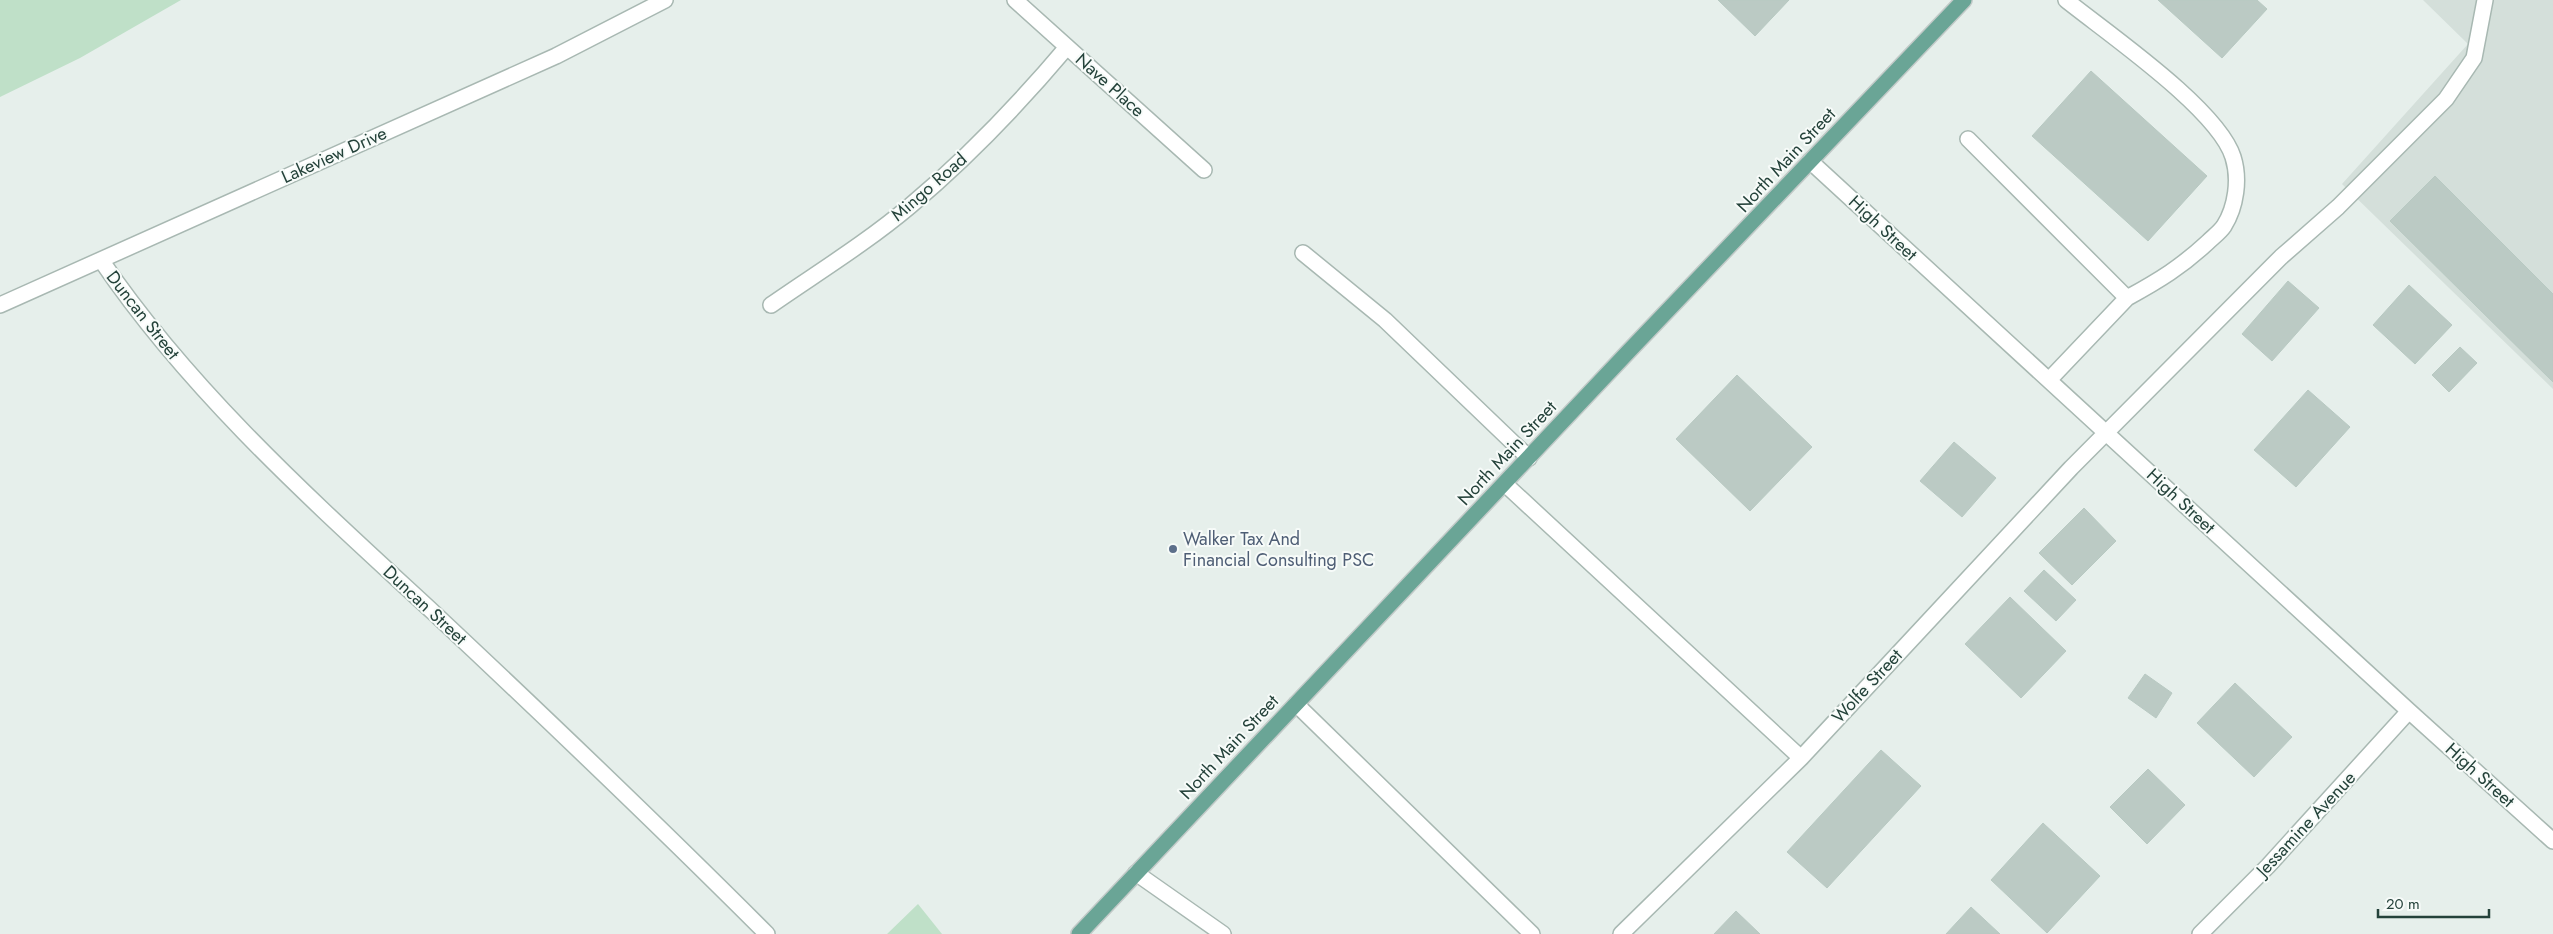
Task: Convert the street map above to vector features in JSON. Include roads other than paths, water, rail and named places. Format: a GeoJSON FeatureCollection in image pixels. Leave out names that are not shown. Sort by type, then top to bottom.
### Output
{"type":"FeatureCollection","features":[{"type":"Feature","properties":{"kind":"main road","name":"North Main Street"},"geometry":{"type":"LineString","coordinates":[[1079,934],[1964,0]]}},
{"type":"Feature","properties":{"kind":"street","name":"Lakeview Drive"},"geometry":{"type":"LineString","coordinates":[[0,305],[556,56],[665,0]]}},
{"type":"Feature","properties":{"kind":"street","name":"Nave Place"},"geometry":{"type":"LineString","coordinates":[[1015,0],[1204,170]]}},
{"type":"Feature","properties":{"kind":"street"},"geometry":{"type":"LineString","coordinates":[[2049,380],[2127,298],[2170,275],[2223,228],[2233,209],[2237,182],[2233,156],[2218,130],[2188,98],[2066,0]]}},
{"type":"Feature","properties":{"kind":"street","name":"Wolfe Street"},"geometry":{"type":"LineString","coordinates":[[1621,934],[1801,758],[2071,468],[2281,258],[2338,207],[2446,99],[2474,58],[2485,0]]}},
{"type":"Feature","properties":{"kind":"street","name":"Mingo Road"},"geometry":{"type":"LineString","coordinates":[[771,305],[860,245],[909,206],[985,138],[1067,47]]}},
{"type":"Feature","properties":{"kind":"street"},"geometry":{"type":"LineString","coordinates":[[1968,139],[2127,298]]}},
{"type":"Feature","properties":{"kind":"street","name":"High Street"},"geometry":{"type":"LineString","coordinates":[[1810,161],[2553,841]]}},
{"type":"Feature","properties":{"kind":"street"},"geometry":{"type":"LineString","coordinates":[[1303,253],[1385,320],[1529,458]]}},
{"type":"Feature","properties":{"kind":"street","name":"Duncan Street"},"geometry":{"type":"LineString","coordinates":[[101,260],[159,339],[303,491],[499,676],[767,934]]}},
{"type":"Feature","properties":{"kind":"street"},"geometry":{"type":"LineString","coordinates":[[1505,484],[1801,758]]}},
{"type":"Feature","properties":{"kind":"street"},"geometry":{"type":"LineString","coordinates":[[1296,704],[1532,934]]}},
{"type":"Feature","properties":{"kind":"street","name":"Jessamine Avenue"},"geometry":{"type":"LineString","coordinates":[[2200,934],[2268,866],[2409,711]]}},
{"type":"Feature","properties":{"kind":"street"},"geometry":{"type":"LineString","coordinates":[[1136,873],[1223,934]]}},
{"type":"Feature","properties":{"kind":"place","name":"Walker Tax And Financial Consulting PSC"},"geometry":{"type":"Point","coordinates":[1173,549]}}]}
